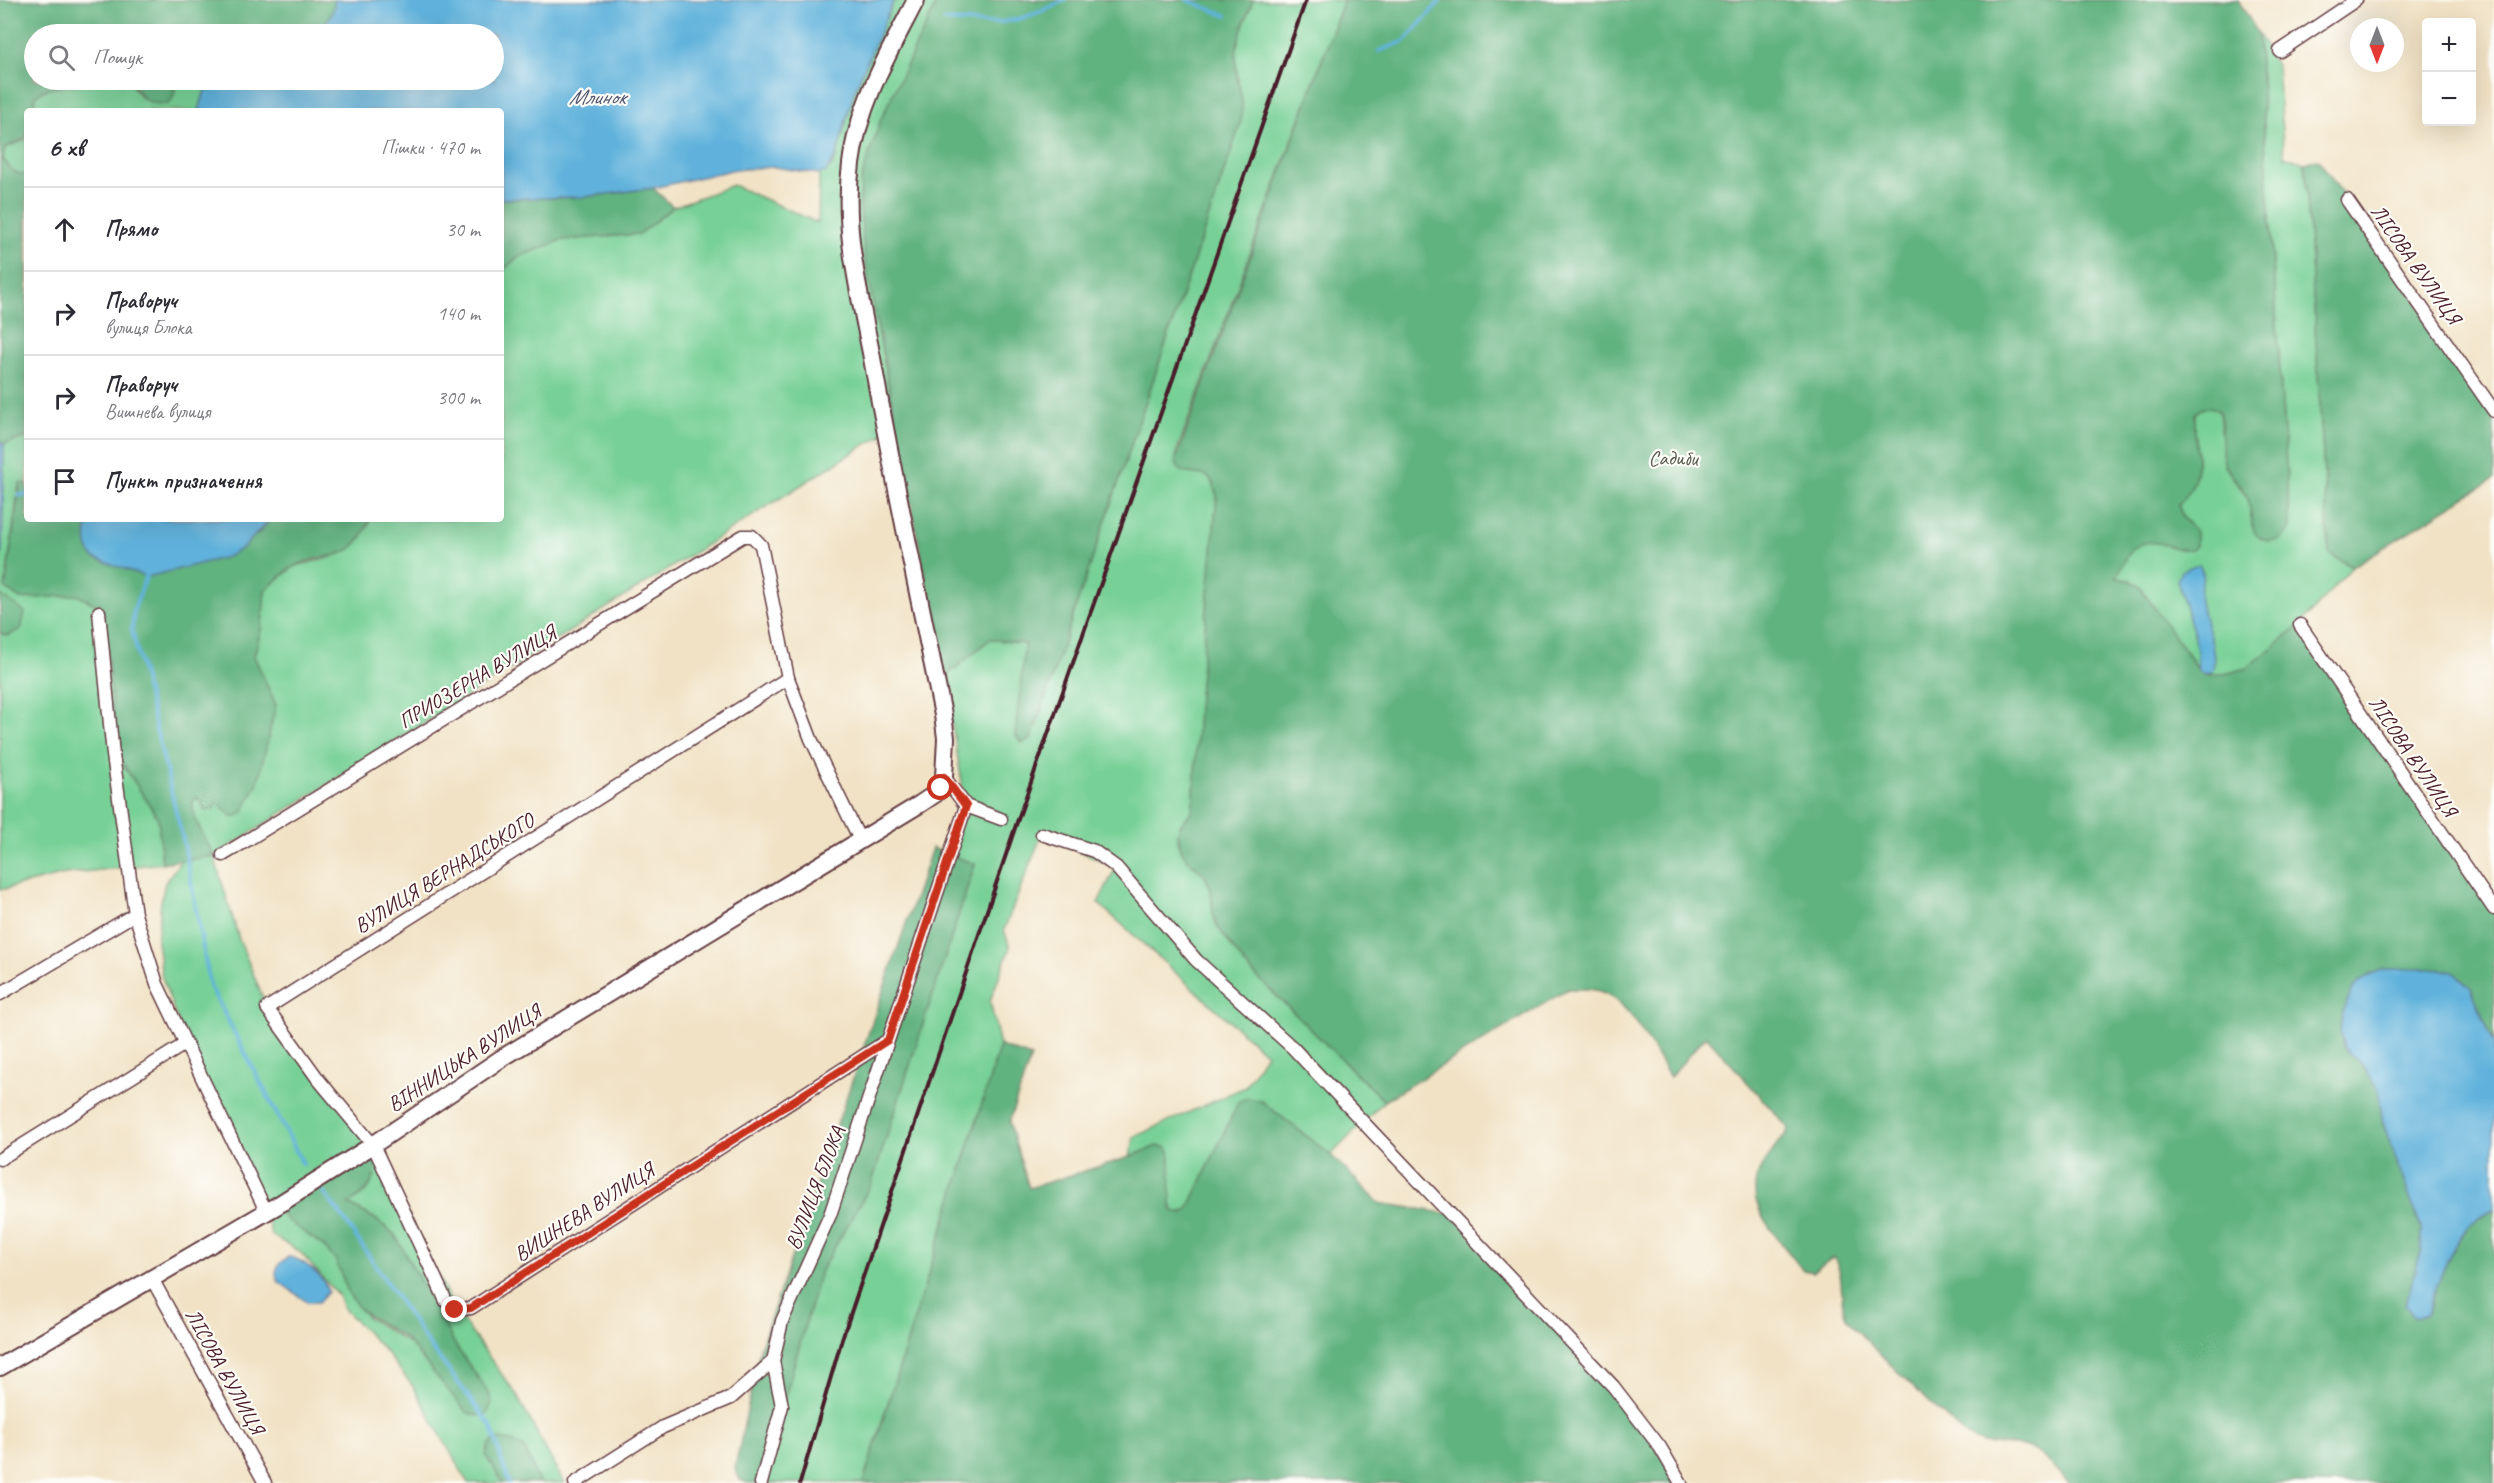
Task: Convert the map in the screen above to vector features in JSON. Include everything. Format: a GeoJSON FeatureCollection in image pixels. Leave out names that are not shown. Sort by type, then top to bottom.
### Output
{"type":"FeatureCollection","features":[{"type":"Feature","properties":{"kind":"street"},"geometry":{"type":"LineString","coordinates":[[916,0],[877,78],[862,116],[851,162],[849,214],[856,272],[887,442],[943,715],[946,738],[944,777],[966,806],[1001,819]]}},
{"type":"Feature","properties":{"kind":"street"},"geometry":{"type":"LineString","coordinates":[[2280,51],[2356,0]]}},
{"type":"Feature","properties":{"kind":"street","name":"ЛІСОВА ВУЛИЦЯ"},"geometry":{"type":"LineString","coordinates":[[2347,200],[2494,411]]}},
{"type":"Feature","properties":{"kind":"street","name":"ПРИОЗЕРНА ВУЛИЦЯ"},"geometry":{"type":"LineString","coordinates":[[222,855],[743,536],[752,536],[761,544],[788,678]]}},
{"type":"Feature","properties":{"kind":"street"},"geometry":{"type":"LineString","coordinates":[[99,612],[113,755],[135,914],[157,984],[266,1211]]}},
{"type":"Feature","properties":{"kind":"street","name":"ЛІСОВА ВУЛИЦЯ"},"geometry":{"type":"LineString","coordinates":[[2300,625],[2494,909]]}},
{"type":"Feature","properties":{"kind":"street"},"geometry":{"type":"LineString","coordinates":[[788,678],[811,739],[860,840]]}},
{"type":"Feature","properties":{"kind":"street","name":"ВУЛИЦЯ ВЕРНАДСЬКОГО"},"geometry":{"type":"LineString","coordinates":[[373,1145],[318,1079],[267,1008],[788,678]]}},
{"type":"Feature","properties":{"kind":"street","name":"ВІННИЦЬКА ВУЛИЦЯ"},"geometry":{"type":"LineString","coordinates":[[0,1367],[266,1211],[373,1145],[502,1058],[935,794],[941,788],[944,777]]}},
{"type":"Feature","properties":{"kind":"street","name":"ВУЛИЦЯ БЛОКА"},"geometry":{"type":"LineString","coordinates":[[773,1361],[782,1321],[830,1215],[966,806]]}},
{"type":"Feature","properties":{"kind":"street"},"geometry":{"type":"LineString","coordinates":[[1042,834],[1094,851],[1116,867],[1196,960],[1293,1048],[1613,1386],[1660,1447],[1681,1483]]}},
{"type":"Feature","properties":{"kind":"street"},"geometry":{"type":"LineString","coordinates":[[0,994],[135,914]]}},
{"type":"Feature","properties":{"kind":"street","name":"ВИШНЕВА ВУЛИЦЯ"},"geometry":{"type":"LineString","coordinates":[[373,1145],[446,1302],[455,1310],[471,1308],[888,1040]]}},
{"type":"Feature","properties":{"kind":"street"},"geometry":{"type":"LineString","coordinates":[[0,1159],[185,1044]]}},
{"type":"Feature","properties":{"kind":"street","name":"ЛІСОВА ВУЛИЦЯ"},"geometry":{"type":"LineString","coordinates":[[151,1277],[265,1483]]}},
{"type":"Feature","properties":{"kind":"street"},"geometry":{"type":"LineString","coordinates":[[575,1483],[663,1427],[731,1398],[773,1361]]}},
{"type":"Feature","properties":{"kind":"street"},"geometry":{"type":"LineString","coordinates":[[761,1483],[782,1406],[773,1361]]}},
{"type":"Feature","properties":{"kind":"green space"},"geometry":{"type":"Polygon","coordinates":[[[0,0],[335,0],[332,13],[323,24],[24,24],[24,90],[44,90],[36,95],[33,108],[24,108],[24,138],[5,148],[3,159],[13,171],[24,174],[24,438],[4,444],[0,442],[0,0]]]}},
{"type":"Feature","properties":{"kind":"green space"},"geometry":{"type":"Polygon","coordinates":[[[894,0],[938,0],[881,119],[861,180],[860,207],[865,259],[896,428],[863,446],[214,856],[195,819],[192,803],[197,797],[205,810],[217,802],[276,705],[254,656],[262,626],[265,590],[295,566],[332,557],[369,522],[504,522],[504,269],[518,257],[562,240],[639,234],[673,207],[733,185],[818,223],[819,174],[831,167],[836,157],[854,92],[894,0]]]}},
{"type":"Feature","properties":{"kind":"green space"},"geometry":{"type":"Polygon","coordinates":[[[938,0],[1253,0],[1236,52],[1236,68],[1242,99],[1240,125],[1031,739],[1022,743],[1015,735],[1025,644],[990,639],[944,678],[865,259],[860,207],[861,180],[881,119],[938,0]]]}},
{"type":"Feature","properties":{"kind":"green space"},"geometry":{"type":"Polygon","coordinates":[[[1253,0],[1344,0],[1177,451],[1176,459],[1187,473],[1203,473],[1211,480],[1217,496],[1198,708],[1194,796],[1192,811],[1179,827],[1178,841],[1187,859],[1203,873],[1211,888],[1213,913],[1245,965],[1384,1101],[1331,1155],[1261,1101],[1239,1101],[1188,1209],[1178,1214],[1173,1211],[1157,1146],[1130,1157],[1134,1137],[1245,1087],[1266,1054],[1098,903],[1116,867],[1042,834],[1004,930],[1010,947],[990,1001],[1000,1046],[863,1483],[761,1483],[820,1272],[871,1185],[975,864],[950,858],[966,806],[944,678],[990,639],[1025,644],[1015,735],[1031,739],[1240,125],[1242,99],[1236,68],[1236,52],[1253,0]]]}},
{"type":"Feature","properties":{"kind":"green space","name":"Садиби"},"geometry":{"type":"Polygon","coordinates":[[[1344,0],[2238,0],[2258,33],[2290,527],[2284,536],[2276,541],[2268,541],[2256,534],[2253,529],[2249,500],[2227,469],[2223,459],[2219,412],[2210,407],[2204,408],[2195,414],[2196,473],[2193,484],[2178,504],[2183,518],[2196,532],[2196,546],[2189,550],[2158,543],[2141,544],[2130,553],[2116,578],[2130,580],[2140,587],[2204,675],[2225,674],[2247,668],[2300,625],[2494,909],[2494,1044],[2471,988],[2371,974],[2354,987],[2344,1048],[2365,1068],[2378,1089],[2383,1123],[2421,1229],[2421,1253],[2405,1305],[2427,1314],[2450,1254],[2458,1240],[2480,1217],[2494,1210],[2494,1483],[2068,1483],[2049,1462],[2027,1447],[1983,1443],[1969,1437],[1903,1377],[1864,1338],[1845,1315],[1840,1272],[1834,1257],[1813,1272],[1804,1270],[1797,1263],[1763,1218],[1755,1193],[1756,1179],[1762,1166],[1789,1129],[1706,1036],[1670,1077],[1650,1043],[1615,999],[1596,990],[1568,989],[1384,1101],[1245,965],[1217,926],[1213,913],[1211,888],[1203,873],[1187,859],[1181,850],[1178,834],[1179,827],[1192,811],[1194,796],[1198,708],[1217,496],[1208,477],[1181,471],[1176,459],[1344,0]]]}},
{"type":"Feature","properties":{"kind":"green space"},"geometry":{"type":"Polygon","coordinates":[[[2258,33],[2277,67],[2284,156],[2305,163],[2329,553],[2352,567],[2300,625],[2256,662],[2247,668],[2225,674],[2204,675],[2130,580],[2116,578],[2129,553],[2136,545],[2174,387],[2178,529],[2196,532],[2183,518],[2178,504],[2193,484],[2196,473],[2195,414],[2207,407],[2219,412],[2225,466],[2250,502],[2252,526],[2290,527],[2258,33]]]}},
{"type":"Feature","properties":{"kind":"green space"},"geometry":{"type":"Polygon","coordinates":[[[44,90],[135,90],[141,98],[171,90],[205,90],[200,108],[33,108],[36,95],[44,90]]]}},
{"type":"Feature","properties":{"kind":"green space"},"geometry":{"type":"Polygon","coordinates":[[[137,90],[175,90],[168,104],[152,103],[137,90]]]}},
{"type":"Feature","properties":{"kind":"green space"},"geometry":{"type":"Polygon","coordinates":[[[24,139],[24,174],[19,174],[3,159],[5,148],[24,139]]]}},
{"type":"Feature","properties":{"kind":"green space"},"geometry":{"type":"Polygon","coordinates":[[[2318,159],[2494,411],[2494,479],[2352,567],[2329,553],[2305,163],[2318,159]]]}},
{"type":"Feature","properties":{"kind":"green space"},"geometry":{"type":"Polygon","coordinates":[[[653,188],[673,207],[639,234],[562,240],[518,257],[504,269],[504,199],[584,197],[653,188]]]}},
{"type":"Feature","properties":{"kind":"green space"},"geometry":{"type":"Polygon","coordinates":[[[24,438],[24,484],[19,484],[5,588],[20,599],[77,595],[103,608],[117,755],[158,818],[162,863],[65,874],[0,890],[0,562],[4,444],[24,438]]]}},
{"type":"Feature","properties":{"kind":"green space"},"geometry":{"type":"Polygon","coordinates":[[[20,483],[24,484],[24,522],[87,522],[87,527],[257,535],[268,522],[369,522],[356,544],[348,550],[295,566],[265,590],[262,626],[254,656],[276,705],[258,782],[242,814],[232,817],[217,802],[214,809],[205,810],[197,797],[192,803],[195,819],[214,856],[162,863],[158,818],[117,755],[103,608],[77,595],[20,599],[5,588],[20,483]]]}},
{"type":"Feature","properties":{"kind":"green space"},"geometry":{"type":"Polygon","coordinates":[[[0,594],[25,612],[21,629],[7,636],[0,633],[0,594]]]}},
{"type":"Feature","properties":{"kind":"green space"},"geometry":{"type":"Polygon","coordinates":[[[932,848],[975,864],[871,1185],[820,1272],[761,1483],[748,1483],[740,1480],[735,1468],[760,1349],[932,848]]]}},
{"type":"Feature","properties":{"kind":"green space"},"geometry":{"type":"Polygon","coordinates":[[[214,856],[239,939],[267,1008],[373,1145],[455,1310],[516,1394],[564,1483],[539,1483],[526,1452],[516,1443],[497,1439],[486,1450],[503,1483],[468,1483],[412,1385],[383,1349],[343,1308],[338,1295],[299,1251],[271,1235],[266,1211],[187,1047],[162,977],[157,941],[161,901],[165,883],[181,860],[214,856]],[[374,1177],[283,1216],[323,1246],[335,1259],[350,1296],[367,1317],[489,1394],[457,1348],[395,1235],[374,1218],[347,1204],[365,1191],[374,1177]]]}},
{"type":"Feature","properties":{"kind":"green space"},"geometry":{"type":"Polygon","coordinates":[[[1000,1046],[1031,1057],[1009,1122],[1029,1188],[1130,1157],[1157,1146],[1166,1147],[1170,1153],[1171,1207],[1173,1211],[1183,1213],[1188,1209],[1239,1101],[1249,1098],[1261,1101],[1331,1155],[1379,1203],[1452,1214],[1613,1386],[1681,1483],[863,1483],[1000,1046]]]}},
{"type":"Feature","properties":{"kind":"green space"},"geometry":{"type":"Polygon","coordinates":[[[373,1145],[375,1173],[373,1180],[364,1193],[348,1204],[374,1218],[395,1235],[457,1348],[489,1393],[492,1403],[487,1414],[476,1416],[466,1412],[406,1339],[361,1311],[350,1296],[335,1259],[323,1246],[288,1221],[278,1205],[373,1145]]]}},
{"type":"Feature","properties":{"kind":"green space"},"geometry":{"type":"Polygon","coordinates":[[[497,1439],[516,1443],[526,1452],[539,1483],[503,1483],[486,1456],[489,1444],[497,1439]]]}},
{"type":"Feature","properties":{"kind":"water","name":"Млинок"},"geometry":{"type":"Polygon","coordinates":[[[335,0],[894,0],[854,92],[836,157],[826,172],[819,174],[774,167],[732,170],[653,188],[584,197],[504,199],[504,108],[200,108],[205,90],[504,90],[504,24],[322,24],[329,18],[335,0]]]}},
{"type":"Feature","properties":{"kind":"water"},"geometry":{"type":"Polygon","coordinates":[[[0,442],[4,444],[0,562],[0,442]]]}},
{"type":"Feature","properties":{"kind":"water"},"geometry":{"type":"Polygon","coordinates":[[[87,522],[267,522],[244,547],[227,557],[147,577],[94,558],[87,544],[87,522]]]}},
{"type":"Feature","properties":{"kind":"water"},"geometry":{"type":"Polygon","coordinates":[[[2199,565],[2203,574],[2199,597],[2214,656],[2212,672],[2204,675],[2199,671],[2195,637],[2177,580],[2182,571],[2199,565]]]}},
{"type":"Feature","properties":{"kind":"water"},"geometry":{"type":"Polygon","coordinates":[[[2383,969],[2440,969],[2453,972],[2471,988],[2494,1044],[2494,1210],[2480,1217],[2468,1227],[2458,1240],[2450,1254],[2427,1314],[2414,1317],[2405,1305],[2421,1253],[2421,1229],[2383,1123],[2378,1089],[2365,1068],[2344,1048],[2340,1032],[2342,1012],[2354,987],[2362,979],[2383,969]]]}},
{"type":"Feature","properties":{"kind":"water"},"geometry":{"type":"Polygon","coordinates":[[[288,1257],[306,1265],[323,1281],[328,1292],[319,1302],[307,1302],[278,1281],[277,1267],[288,1257]]]}},
{"type":"Feature","properties":{"kind":"waterway"},"geometry":{"type":"LineString","coordinates":[[944,21],[993,23],[1019,19],[1064,0]]}},
{"type":"Feature","properties":{"kind":"waterway"},"geometry":{"type":"LineString","coordinates":[[1187,0],[1227,16]]}},
{"type":"Feature","properties":{"kind":"waterway"},"geometry":{"type":"LineString","coordinates":[[1379,51],[1405,41],[1441,0]]}},
{"type":"Feature","properties":{"kind":"waterway"},"geometry":{"type":"LineString","coordinates":[[18,495],[24,495]]}},
{"type":"Feature","properties":{"kind":"waterway"},"geometry":{"type":"LineString","coordinates":[[148,572],[134,609],[132,630],[185,848],[210,986],[303,1164]]}},
{"type":"Feature","properties":{"kind":"waterway"},"geometry":{"type":"LineString","coordinates":[[323,1192],[342,1216],[427,1342],[491,1426],[509,1483]]}},
{"type":"Feature","properties":{"kind":"railway"},"geometry":{"type":"LineString","coordinates":[[800,1483],[842,1339],[1016,825],[1306,0]]}},
{"type":"Feature","properties":{"kind":"route"},"geometry":{"type":"LineString","coordinates":[[455,1310],[471,1308],[888,1040],[966,806],[944,777],[941,788]]}}]}
